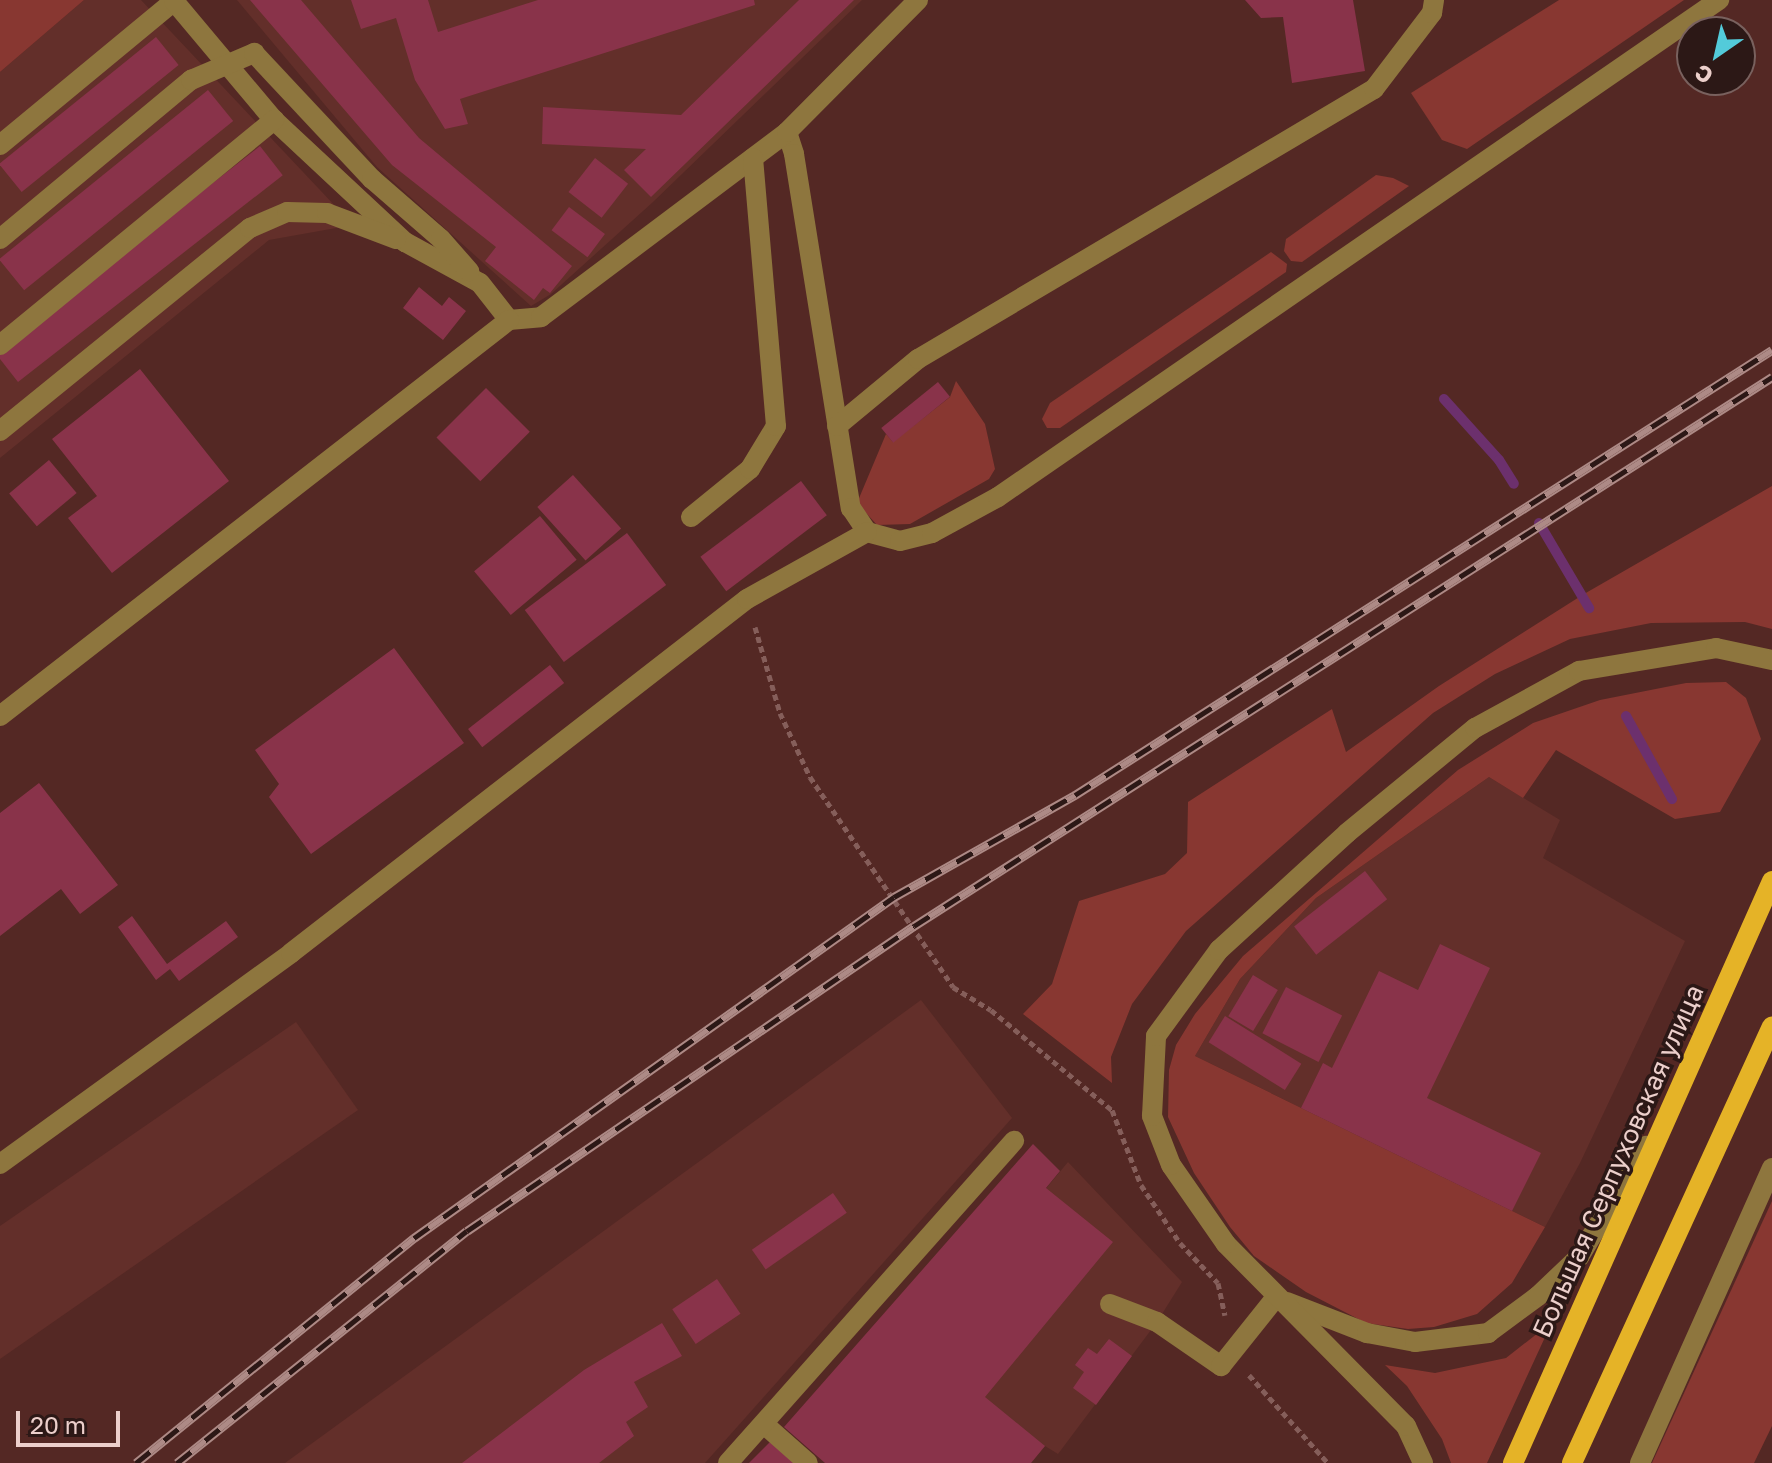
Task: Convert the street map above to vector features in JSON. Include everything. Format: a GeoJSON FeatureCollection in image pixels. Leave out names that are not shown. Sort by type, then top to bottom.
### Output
{"type":"FeatureCollection","features":[{"type":"Feature","properties":{"kind":"main road","name":"Большая Серпуховская улица"},"geometry":{"type":"LineString","coordinates":[[1513,1463],[1772,881]]}},
{"type":"Feature","properties":{"kind":"main road"},"geometry":{"type":"LineString","coordinates":[[1572,1463],[1772,1027]]}},
{"type":"Feature","properties":{"kind":"street"},"geometry":{"type":"LineString","coordinates":[[0,716],[509,320],[541,317],[787,132],[918,0]]}},
{"type":"Feature","properties":{"kind":"street"},"geometry":{"type":"LineString","coordinates":[[837,426],[918,359],[1374,89],[1432,13],[1434,0]]}},
{"type":"Feature","properties":{"kind":"street"},"geometry":{"type":"LineString","coordinates":[[787,132],[794,154],[851,508],[867,532],[900,541],[932,533],[998,497],[1719,0]]}},
{"type":"Feature","properties":{"kind":"street"},"geometry":{"type":"LineString","coordinates":[[0,145],[174,1],[274,120],[405,242]]}},
{"type":"Feature","properties":{"kind":"street"},"geometry":{"type":"LineString","coordinates":[[0,239],[191,80],[254,53],[372,179],[441,239],[509,320]]}},
{"type":"Feature","properties":{"kind":"street"},"geometry":{"type":"LineString","coordinates":[[0,345],[274,120]]}},
{"type":"Feature","properties":{"kind":"street"},"geometry":{"type":"LineString","coordinates":[[691,517],[750,469],[776,426],[753,158]]}},
{"type":"Feature","properties":{"kind":"street"},"geometry":{"type":"LineString","coordinates":[[0,431],[250,228],[287,212],[327,213],[405,242],[480,283]]}},
{"type":"Feature","properties":{"kind":"street"},"geometry":{"type":"LineString","coordinates":[[0,1164],[291,953],[747,599],[867,532]]}},
{"type":"Feature","properties":{"kind":"street"},"geometry":{"type":"LineString","coordinates":[[1423,1463],[1406,1426],[1226,1244],[1179,1176],[1152,1116],[1156,1036],[1219,950],[1347,833],[1475,728],[1579,671],[1716,648],[1772,660]]}},
{"type":"Feature","properties":{"kind":"street"},"geometry":{"type":"LineString","coordinates":[[1276,1297],[1367,1333],[1415,1342],[1488,1333],[1538,1296],[1579,1257],[1675,1100]]}},
{"type":"Feature","properties":{"kind":"street"},"geometry":{"type":"LineString","coordinates":[[728,1463],[765,1425],[1014,1141]]}},
{"type":"Feature","properties":{"kind":"street"},"geometry":{"type":"LineString","coordinates":[[1640,1463],[1772,1168]]}},
{"type":"Feature","properties":{"kind":"street"},"geometry":{"type":"LineString","coordinates":[[1110,1304],[1157,1322],[1221,1366],[1276,1297]]}},
{"type":"Feature","properties":{"kind":"street"},"geometry":{"type":"LineString","coordinates":[[765,1425],[808,1463]]}},
{"type":"Feature","properties":{"kind":"path"},"geometry":{"type":"LineString","coordinates":[[747,599],[780,713],[810,777],[953,987],[991,1010],[1112,1110],[1141,1185],[1180,1243],[1218,1283],[1223,1305]]}},
{"type":"Feature","properties":{"kind":"path"},"geometry":{"type":"LineString","coordinates":[[1246,1372],[1328,1463]]}},
{"type":"Feature","properties":{"kind":"shaded area"},"geometry":{"type":"Polygon","coordinates":[[[0,0],[84,0],[0,72],[0,0]]]}},
{"type":"Feature","properties":{"kind":"shaded area"},"geometry":{"type":"Polygon","coordinates":[[[84,0],[141,0],[353,225],[269,240],[0,458],[0,72],[84,0]]]}},
{"type":"Feature","properties":{"kind":"shaded area"},"geometry":{"type":"Polygon","coordinates":[[[237,0],[862,0],[653,202],[551,294],[531,306],[377,167],[237,0]]]}},
{"type":"Feature","properties":{"kind":"shaded area"},"geometry":{"type":"Polygon","coordinates":[[[1559,0],[1684,0],[1467,149],[1442,140],[1411,93],[1559,0]]]}},
{"type":"Feature","properties":{"kind":"shaded area"},"geometry":{"type":"Polygon","coordinates":[[[1376,175],[1393,178],[1409,186],[1302,262],[1291,261],[1284,251],[1286,239],[1376,175]]]}},
{"type":"Feature","properties":{"kind":"shaded area"},"geometry":{"type":"Polygon","coordinates":[[[1271,252],[1287,264],[1286,272],[1060,428],[1047,428],[1042,419],[1050,403],[1271,252]]]}},
{"type":"Feature","properties":{"kind":"shaded area"},"geometry":{"type":"Polygon","coordinates":[[[956,381],[985,424],[995,469],[989,479],[910,524],[877,525],[857,503],[886,434],[893,442],[950,397],[956,381]]]}},
{"type":"Feature","properties":{"kind":"shaded area"},"geometry":{"type":"Polygon","coordinates":[[[1772,486],[1772,629],[1745,622],[1651,623],[1570,639],[1495,674],[1433,713],[1186,931],[1132,1004],[1111,1057],[1112,1083],[1023,1014],[1052,984],[1079,901],[1165,874],[1187,853],[1188,802],[1332,709],[1346,752],[1439,686],[1584,594],[1772,486]]]}},
{"type":"Feature","properties":{"kind":"shaded area"},"geometry":{"type":"Polygon","coordinates":[[[1726,682],[1746,698],[1761,739],[1720,812],[1675,819],[1556,750],[1523,798],[1489,777],[1316,898],[1240,979],[1195,1056],[1545,1227],[1512,1283],[1477,1314],[1434,1327],[1408,1329],[1366,1323],[1306,1292],[1254,1256],[1230,1227],[1194,1173],[1168,1117],[1169,1070],[1176,1045],[1195,1014],[1243,956],[1458,770],[1533,723],[1600,700],[1686,683],[1726,682]]]}},
{"type":"Feature","properties":{"kind":"shaded area"},"geometry":{"type":"Polygon","coordinates":[[[1489,777],[1560,820],[1543,858],[1685,941],[1580,1163],[1545,1227],[1195,1056],[1240,979],[1316,898],[1489,777]]]}},
{"type":"Feature","properties":{"kind":"shaded area"},"geometry":{"type":"Polygon","coordinates":[[[921,1000],[1012,1118],[705,1463],[285,1463],[921,1000]]]}},
{"type":"Feature","properties":{"kind":"shaded area"},"geometry":{"type":"Polygon","coordinates":[[[296,1022],[358,1110],[0,1359],[0,1226],[296,1022]]]}},
{"type":"Feature","properties":{"kind":"shaded area"},"geometry":{"type":"Polygon","coordinates":[[[1068,1162],[1182,1282],[1157,1322],[1058,1454],[1045,1446],[1031,1463],[862,1463],[836,1442],[1068,1162]]]}},
{"type":"Feature","properties":{"kind":"shaded area"},"geometry":{"type":"Polygon","coordinates":[[[1772,1201],[1772,1426],[1754,1463],[1652,1463],[1772,1201]]]}},
{"type":"Feature","properties":{"kind":"shaded area"},"geometry":{"type":"Polygon","coordinates":[[[1552,1322],[1487,1463],[1451,1463],[1442,1439],[1407,1386],[1385,1365],[1435,1373],[1506,1358],[1552,1322]]]}},
{"type":"Feature","properties":{"kind":"building"},"geometry":{"type":"Polygon","coordinates":[[[250,0],[301,0],[419,138],[572,266],[550,293],[543,288],[534,300],[485,261],[496,247],[392,165],[250,0]]]}},
{"type":"Feature","properties":{"kind":"building"},"geometry":{"type":"Polygon","coordinates":[[[351,0],[428,0],[438,32],[538,0],[754,0],[755,5],[460,99],[468,124],[445,129],[415,80],[396,18],[361,29],[351,0]]]}},
{"type":"Feature","properties":{"kind":"building"},"geometry":{"type":"Polygon","coordinates":[[[799,0],[854,0],[651,197],[624,170],[646,149],[542,144],[543,107],[681,115],[799,0]]]}},
{"type":"Feature","properties":{"kind":"building"},"geometry":{"type":"Polygon","coordinates":[[[1245,0],[1353,0],[1365,71],[1292,83],[1283,17],[1261,18],[1245,0]]]}},
{"type":"Feature","properties":{"kind":"building"},"geometry":{"type":"Polygon","coordinates":[[[156,37],[179,65],[22,192],[0,163],[156,37]]]}},
{"type":"Feature","properties":{"kind":"building"},"geometry":{"type":"Polygon","coordinates":[[[208,90],[233,121],[24,290],[0,258],[208,90]]]}},
{"type":"Feature","properties":{"kind":"building"},"geometry":{"type":"Polygon","coordinates":[[[260,146],[283,175],[18,382],[0,359],[0,349],[260,146]]]}},
{"type":"Feature","properties":{"kind":"building"},"geometry":{"type":"Polygon","coordinates":[[[595,158],[628,184],[602,218],[569,192],[595,158]]]}},
{"type":"Feature","properties":{"kind":"building"},"geometry":{"type":"Polygon","coordinates":[[[569,207],[605,234],[587,257],[552,230],[569,207]]]}},
{"type":"Feature","properties":{"kind":"building"},"geometry":{"type":"Polygon","coordinates":[[[419,287],[442,306],[449,297],[466,311],[443,340],[403,308],[419,287]]]}},
{"type":"Feature","properties":{"kind":"building"},"geometry":{"type":"Polygon","coordinates":[[[140,369],[229,481],[112,573],[68,518],[97,496],[52,439],[140,369]]]}},
{"type":"Feature","properties":{"kind":"building"},"geometry":{"type":"Polygon","coordinates":[[[938,382],[950,397],[893,443],[881,428],[938,382]]]}},
{"type":"Feature","properties":{"kind":"building"},"geometry":{"type":"Polygon","coordinates":[[[486,388],[530,432],[480,481],[437,437],[486,388]]]}},
{"type":"Feature","properties":{"kind":"building"},"geometry":{"type":"Polygon","coordinates":[[[49,460],[77,493],[37,526],[9,493],[49,460]]]}},
{"type":"Feature","properties":{"kind":"building"},"geometry":{"type":"Polygon","coordinates":[[[573,475],[621,529],[586,561],[537,507],[573,475]]]}},
{"type":"Feature","properties":{"kind":"building"},"geometry":{"type":"Polygon","coordinates":[[[801,481],[827,515],[726,591],[700,557],[801,481]]]}},
{"type":"Feature","properties":{"kind":"building"},"geometry":{"type":"Polygon","coordinates":[[[540,516],[577,560],[511,615],[474,571],[540,516]]]}},
{"type":"Feature","properties":{"kind":"building"},"geometry":{"type":"Polygon","coordinates":[[[627,533],[666,585],[564,662],[525,610],[627,533]]]}},
{"type":"Feature","properties":{"kind":"building"},"geometry":{"type":"Polygon","coordinates":[[[394,648],[464,743],[311,854],[269,797],[279,784],[255,750],[394,648]]]}},
{"type":"Feature","properties":{"kind":"building"},"geometry":{"type":"Polygon","coordinates":[[[550,665],[564,683],[482,747],[468,729],[550,665]]]}},
{"type":"Feature","properties":{"kind":"building"},"geometry":{"type":"Polygon","coordinates":[[[39,783],[118,885],[80,914],[61,889],[0,936],[0,813],[39,783]]]}},
{"type":"Feature","properties":{"kind":"building"},"geometry":{"type":"Polygon","coordinates":[[[1365,871],[1387,899],[1316,955],[1294,926],[1365,871]]]}},
{"type":"Feature","properties":{"kind":"building"},"geometry":{"type":"Polygon","coordinates":[[[132,916],[167,964],[226,921],[238,937],[179,981],[170,969],[156,980],[118,927],[132,916]]]}},
{"type":"Feature","properties":{"kind":"building"},"geometry":{"type":"Polygon","coordinates":[[[1440,944],[1490,968],[1427,1098],[1541,1153],[1512,1211],[1301,1108],[1323,1063],[1332,1068],[1379,971],[1418,990],[1440,944]]]}},
{"type":"Feature","properties":{"kind":"building"},"geometry":{"type":"Polygon","coordinates":[[[1253,975],[1278,990],[1253,1031],[1228,1016],[1253,975]]]}},
{"type":"Feature","properties":{"kind":"building"},"geometry":{"type":"Polygon","coordinates":[[[1286,987],[1342,1016],[1319,1062],[1262,1033],[1286,987]]]}},
{"type":"Feature","properties":{"kind":"building"},"geometry":{"type":"Polygon","coordinates":[[[1225,1016],[1301,1064],[1285,1090],[1209,1042],[1225,1016]]]}},
{"type":"Feature","properties":{"kind":"building"},"geometry":{"type":"Polygon","coordinates":[[[1033,1144],[1060,1171],[1046,1188],[1113,1242],[985,1397],[1045,1446],[1031,1463],[825,1463],[784,1427],[1033,1144]]]}},
{"type":"Feature","properties":{"kind":"building"},"geometry":{"type":"Polygon","coordinates":[[[833,1193],[847,1213],[766,1269],[752,1250],[833,1193]]]}},
{"type":"Feature","properties":{"kind":"building"},"geometry":{"type":"Polygon","coordinates":[[[717,1279],[740,1314],[696,1344],[672,1309],[717,1279]]]}},
{"type":"Feature","properties":{"kind":"building"},"geometry":{"type":"Polygon","coordinates":[[[662,1323],[682,1356],[634,1382],[648,1407],[626,1422],[634,1436],[599,1463],[462,1463],[584,1370],[662,1323]]]}},
{"type":"Feature","properties":{"kind":"building"},"geometry":{"type":"Polygon","coordinates":[[[1109,1339],[1132,1356],[1096,1405],[1073,1388],[1084,1372],[1075,1365],[1088,1348],[1097,1354],[1109,1339]]]}},
{"type":"Feature","properties":{"kind":"building"},"geometry":{"type":"Polygon","coordinates":[[[770,1442],[794,1463],[749,1463],[770,1442]]]}},
{"type":"Feature","properties":{"kind":"waterway"},"geometry":{"type":"LineString","coordinates":[[1444,399],[1499,460],[1514,484]]}},
{"type":"Feature","properties":{"kind":"waterway"},"geometry":{"type":"LineString","coordinates":[[1539,523],[1589,608]]}},
{"type":"Feature","properties":{"kind":"waterway"},"geometry":{"type":"LineString","coordinates":[[1626,716],[1672,799]]}},
{"type":"Feature","properties":{"kind":"railway"},"geometry":{"type":"LineString","coordinates":[[136,1463],[414,1238],[894,897],[1075,795],[1772,350]]}},
{"type":"Feature","properties":{"kind":"railway"},"geometry":{"type":"LineString","coordinates":[[177,1463],[467,1231],[914,926],[1772,377]]}}]}
